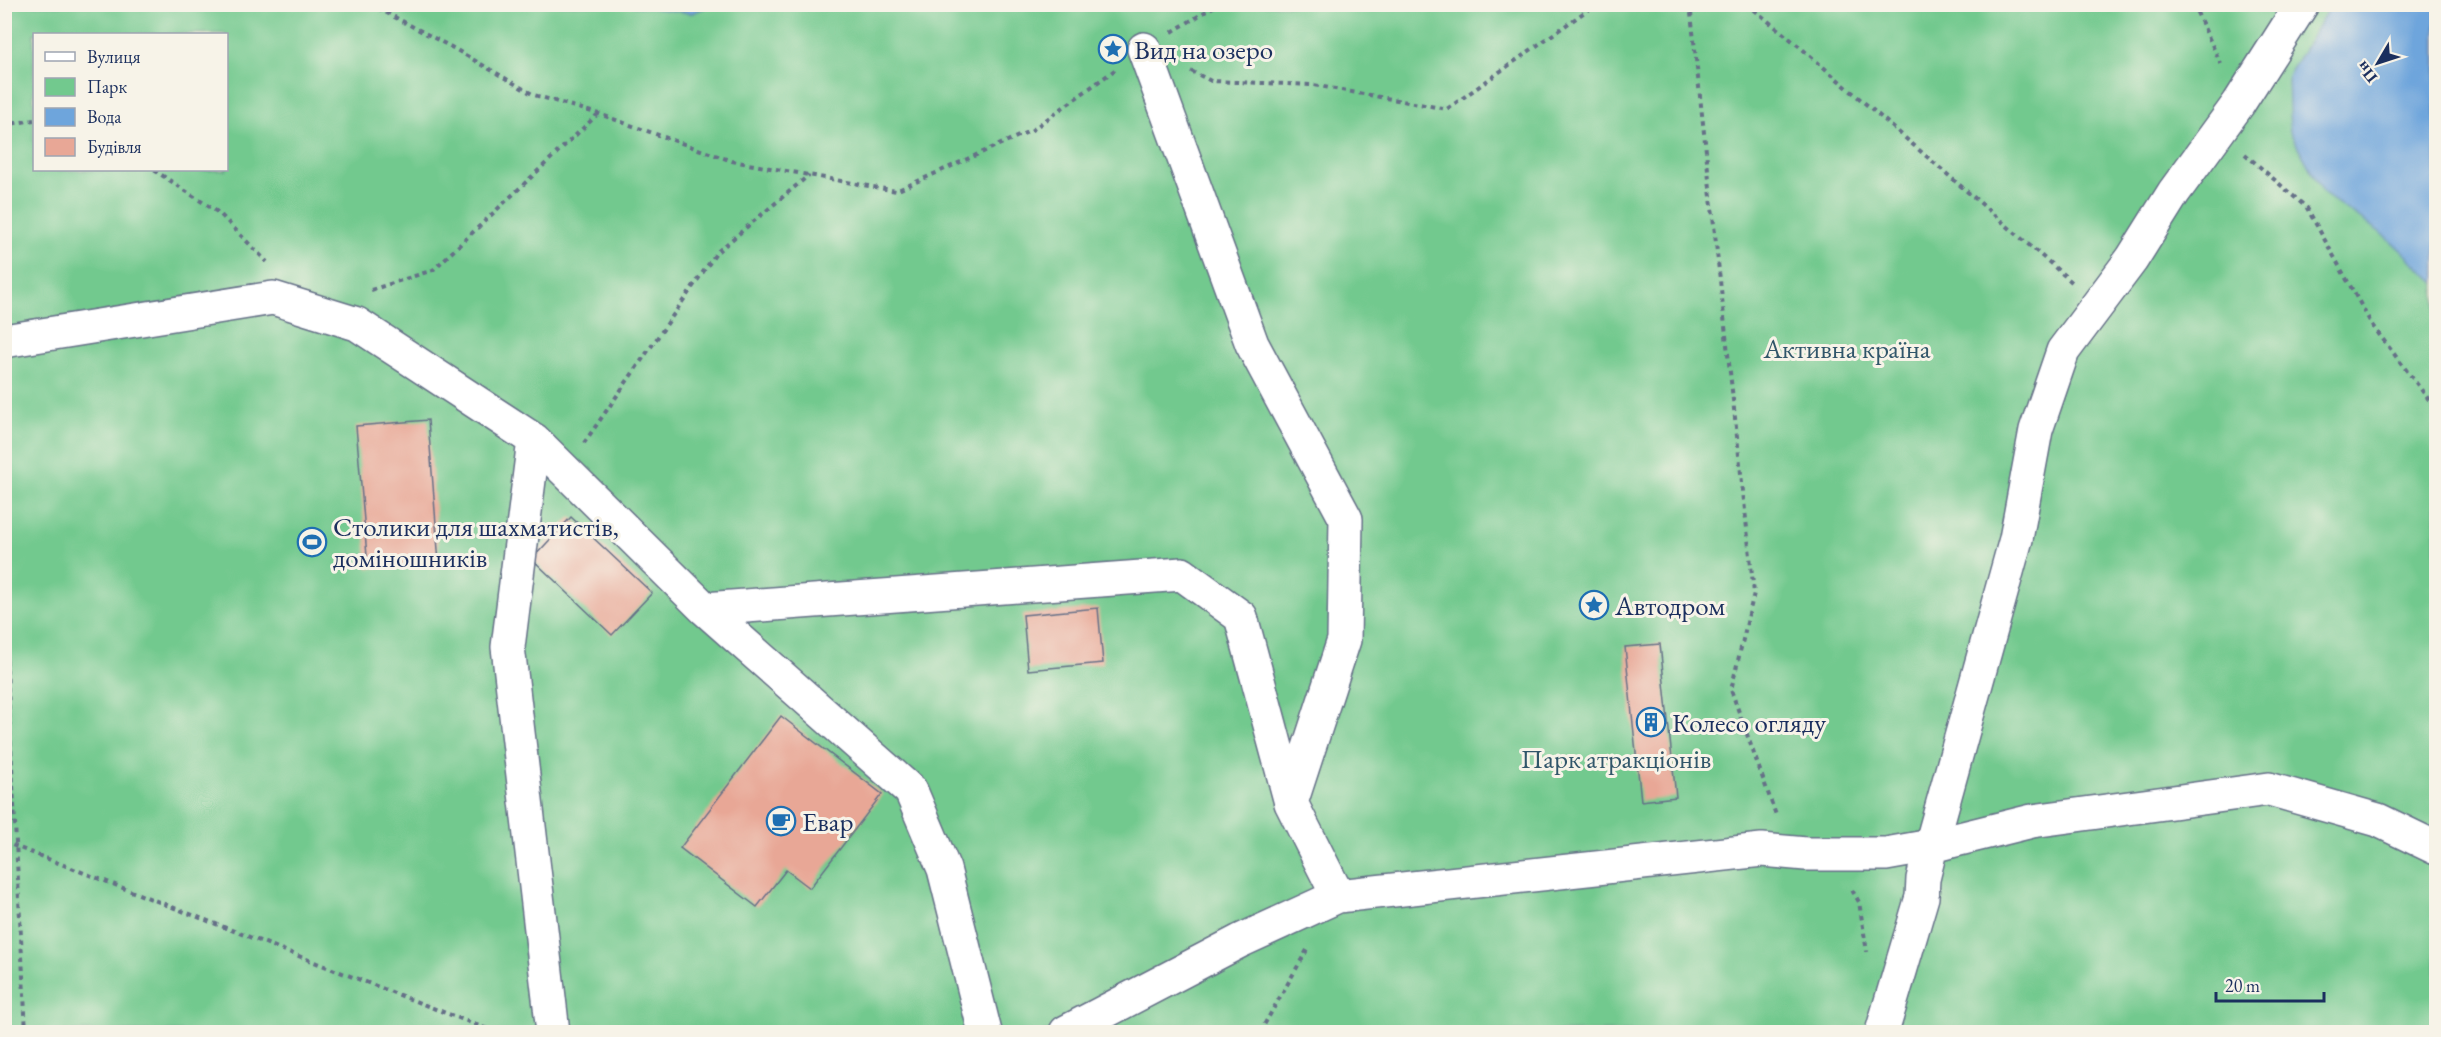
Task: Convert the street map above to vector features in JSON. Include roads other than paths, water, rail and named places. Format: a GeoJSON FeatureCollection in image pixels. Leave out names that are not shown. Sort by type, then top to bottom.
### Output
{"type":"FeatureCollection","features":[{"type":"Feature","properties":{"kind":"street"},"geometry":{"type":"LineString","coordinates":[[1882,1032],[1922,897],[1923,879],[1931,846],[2016,539],[2036,430],[2063,351],[2132,259],[2218,130],[2240,103],[2302,4]]}},
{"type":"Feature","properties":{"kind":"street"},"geometry":{"type":"LineString","coordinates":[[1144,49],[1252,344],[1346,519],[1344,640],[1291,803]]}},
{"type":"Feature","properties":{"kind":"street"},"geometry":{"type":"LineString","coordinates":[[4,341],[273,298],[357,324],[534,440],[705,609],[911,791],[944,868],[986,1032]]}},
{"type":"Feature","properties":{"kind":"street"},"geometry":{"type":"LineString","coordinates":[[534,440],[508,647],[553,1032]]}},
{"type":"Feature","properties":{"kind":"street"},"geometry":{"type":"LineString","coordinates":[[705,609],[1182,574],[1241,616],[1291,803],[1338,896]]}},
{"type":"Feature","properties":{"kind":"street"},"geometry":{"type":"LineString","coordinates":[[1066,1032],[1240,941],[1338,896],[1762,850],[1828,854],[1886,854],[1931,846],[2032,821],[2269,789],[2378,820],[2436,848]]}},
{"type":"Feature","properties":{"kind":"water"},"geometry":{"type":"Polygon","coordinates":[[[2331,4],[2436,5],[2436,283],[2387,237],[2324,194],[2290,132],[2288,76],[2331,4]]]}},
{"type":"Feature","properties":{"kind":"water"},"geometry":{"type":"Polygon","coordinates":[[[629,5],[711,5],[692,13],[629,5]]]}},
{"type":"Feature","properties":{"kind":"place","name":"Вид на озеро"},"geometry":{"type":"Point","coordinates":[1113,49]}},
{"type":"Feature","properties":{"kind":"place","name":"Столики для шахматистів, доміношників"},"geometry":{"type":"Point","coordinates":[312,542]}},
{"type":"Feature","properties":{"kind":"place","name":"Автодром"},"geometry":{"type":"Point","coordinates":[1594,605]}},
{"type":"Feature","properties":{"kind":"place","name":"Колесо огляду"},"geometry":{"type":"Point","coordinates":[1651,722]}},
{"type":"Feature","properties":{"kind":"place","name":"Евар"},"geometry":{"type":"Point","coordinates":[781,821]}},
{"type":"Feature","properties":{"kind":"park label","name":"Активна країна"},"geometry":{"type":"Point","coordinates":[1847,348]}},
{"type":"Feature","properties":{"kind":"park label","name":"Парк атракціонів"},"geometry":{"type":"Point","coordinates":[1616,758]}}]}
